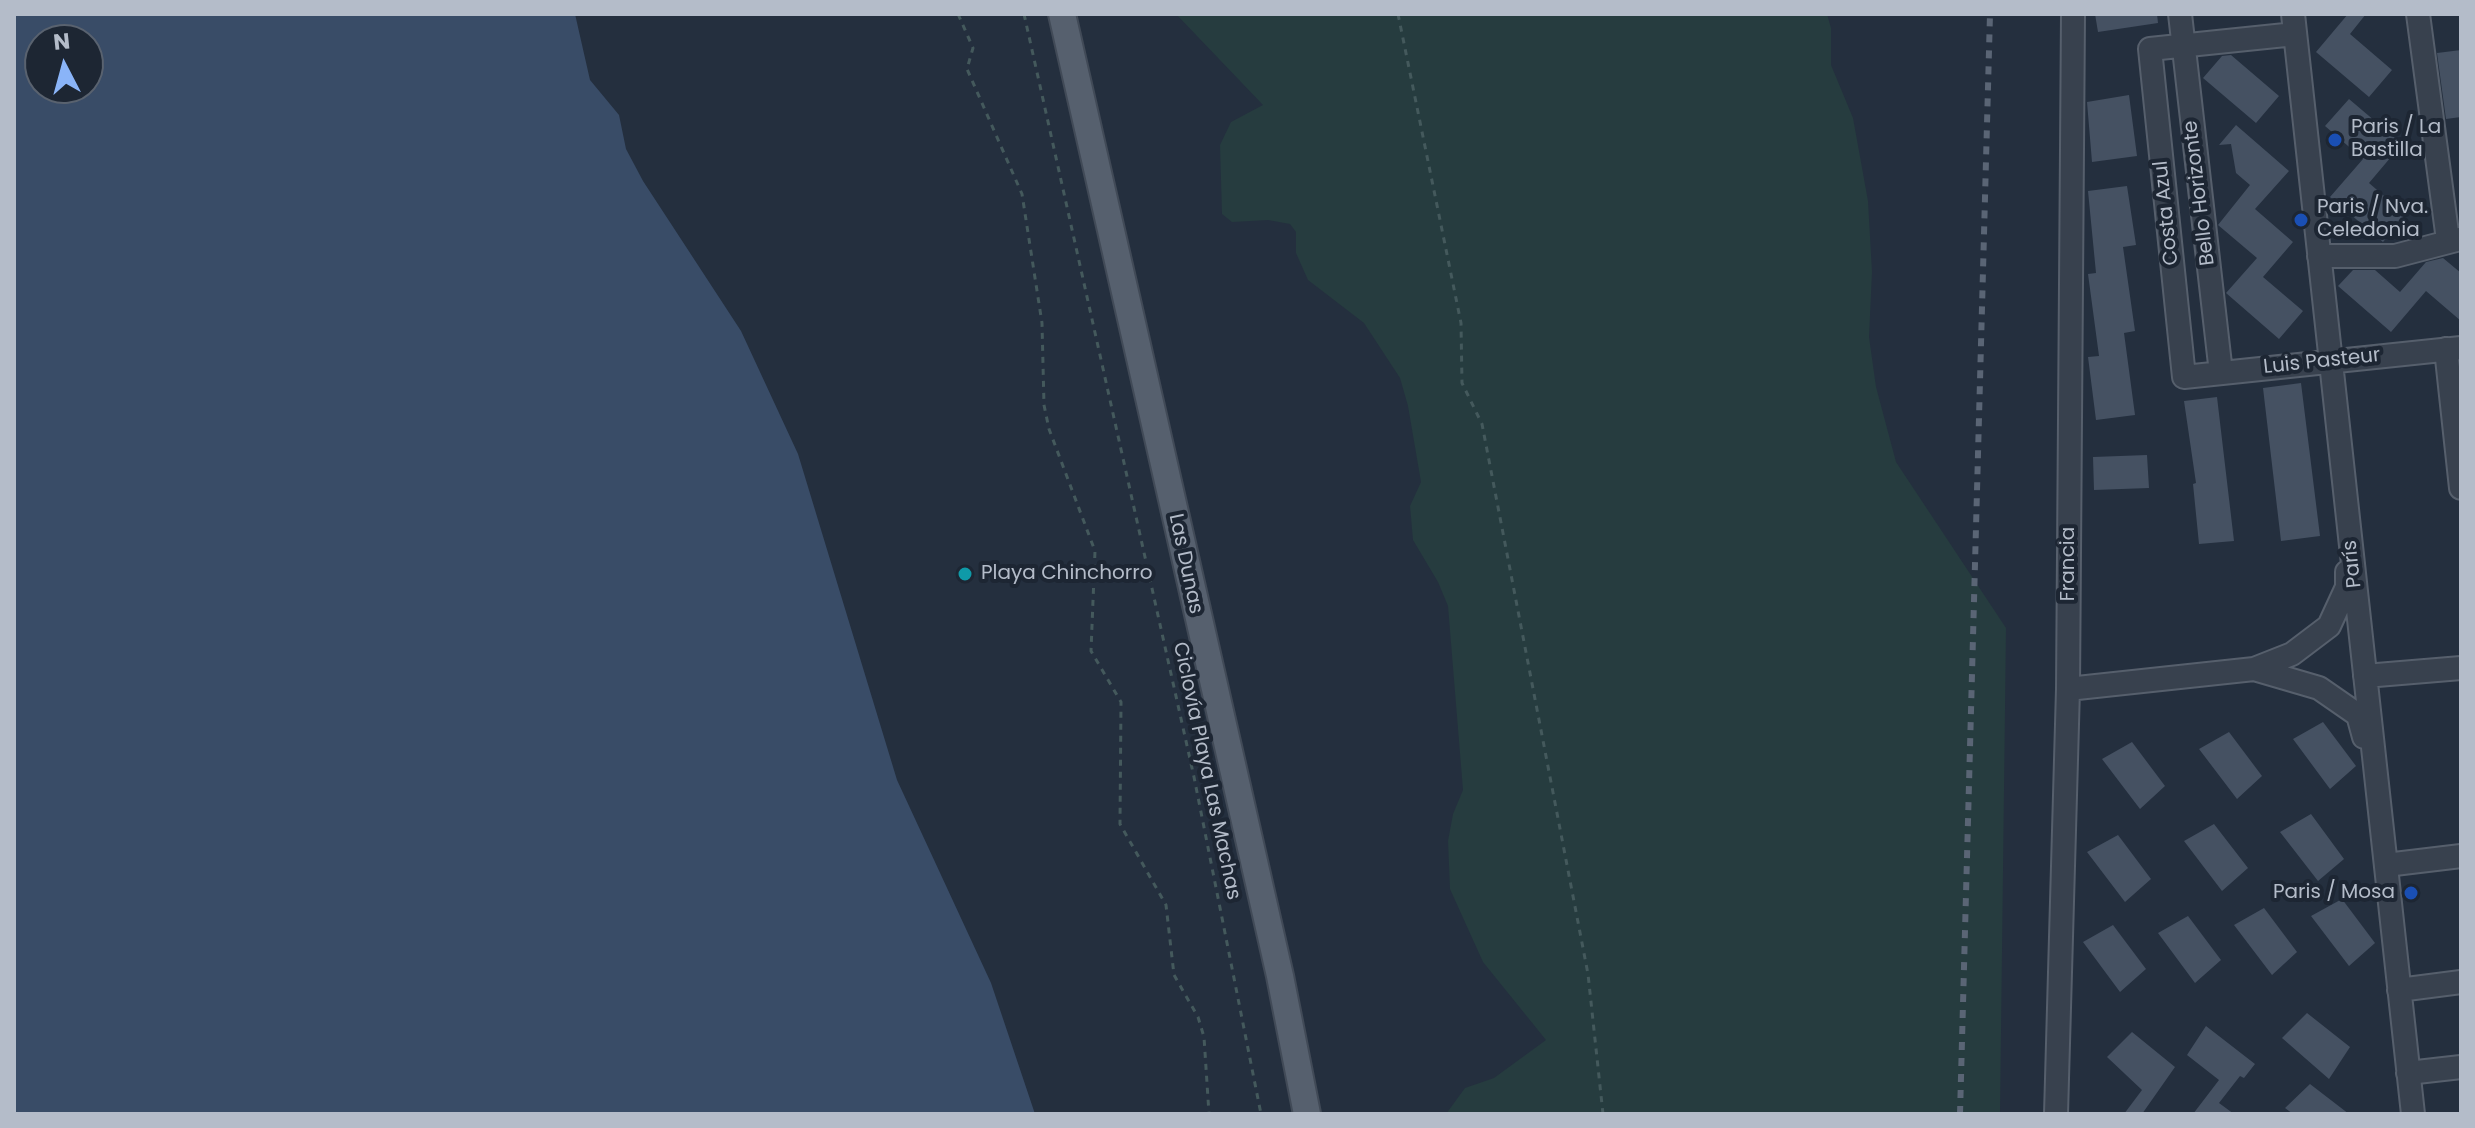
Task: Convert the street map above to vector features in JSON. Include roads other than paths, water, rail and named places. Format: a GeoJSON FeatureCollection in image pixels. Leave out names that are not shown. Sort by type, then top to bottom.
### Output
{"type":"FeatureCollection","features":[{"type":"Feature","properties":{"kind":"main road","name":"Las Dunas"},"geometry":{"type":"LineString","coordinates":[[1062,14],[1280,976],[1307,1114]]}},
{"type":"Feature","properties":{"kind":"street","name":"Francia"},"geometry":{"type":"LineString","coordinates":[[2056,1114],[2068,689],[2073,14]]}},
{"type":"Feature","properties":{"kind":"street","name":"Bello Horizonte"},"geometry":{"type":"LineString","coordinates":[[2180,14],[2221,373]]}},
{"type":"Feature","properties":{"kind":"street"},"geometry":{"type":"LineString","coordinates":[[2319,256],[2395,256],[2454,240],[2418,14]]}},
{"type":"Feature","properties":{"kind":"street"},"geometry":{"type":"LineString","coordinates":[[2183,46],[2294,24]]}},
{"type":"Feature","properties":{"kind":"street","name":"París"},"geometry":{"type":"LineString","coordinates":[[2294,24],[2413,1114]]}},
{"type":"Feature","properties":{"kind":"street","name":"Costa Azul"},"geometry":{"type":"LineString","coordinates":[[2183,46],[2150,49],[2184,377]]}},
{"type":"Feature","properties":{"kind":"street"},"geometry":{"type":"LineString","coordinates":[[2454,348],[2461,488]]}},
{"type":"Feature","properties":{"kind":"street","name":"Luis Pasteur"},"geometry":{"type":"LineString","coordinates":[[2184,377],[2454,348]]}},
{"type":"Feature","properties":{"kind":"street"},"geometry":{"type":"LineString","coordinates":[[2068,689],[2254,669],[2292,654],[2329,626],[2347,587],[2349,531]]}},
{"type":"Feature","properties":{"kind":"street"},"geometry":{"type":"LineString","coordinates":[[2365,676],[2461,668]]}},
{"type":"Feature","properties":{"kind":"street"},"geometry":{"type":"LineString","coordinates":[[2254,669],[2319,688],[2358,715],[2376,776]]}},
{"type":"Feature","properties":{"kind":"street"},"geometry":{"type":"LineString","coordinates":[[2386,865],[2461,856]]}},
{"type":"Feature","properties":{"kind":"street"},"geometry":{"type":"LineString","coordinates":[[2399,990],[2461,982]]}},
{"type":"Feature","properties":{"kind":"street"},"geometry":{"type":"LineString","coordinates":[[2408,1073],[2461,1067]]}},
{"type":"Feature","properties":{"kind":"water"},"geometry":{"type":"Polygon","coordinates":[[[14,14],[575,14],[590,80],[619,115],[626,149],[643,181],[741,331],[798,454],[897,780],[991,983],[1035,1114],[14,1114],[14,14]]]}},
{"type":"Feature","properties":{"kind":"railway"},"geometry":{"type":"LineString","coordinates":[[1960,1114],[1990,14]]}},
{"type":"Feature","properties":{"kind":"place","name":"Paris / La Bastilla"},"geometry":{"type":"Point","coordinates":[2335,140]}},
{"type":"Feature","properties":{"kind":"place","name":"Paris / Nva. Celedonia"},"geometry":{"type":"Point","coordinates":[2301,220]}},
{"type":"Feature","properties":{"kind":"place","name":"Playa Chinchorro"},"geometry":{"type":"Point","coordinates":[965,574]}},
{"type":"Feature","properties":{"kind":"place","name":"Paris / Mosa"},"geometry":{"type":"Point","coordinates":[2411,893]}}]}
